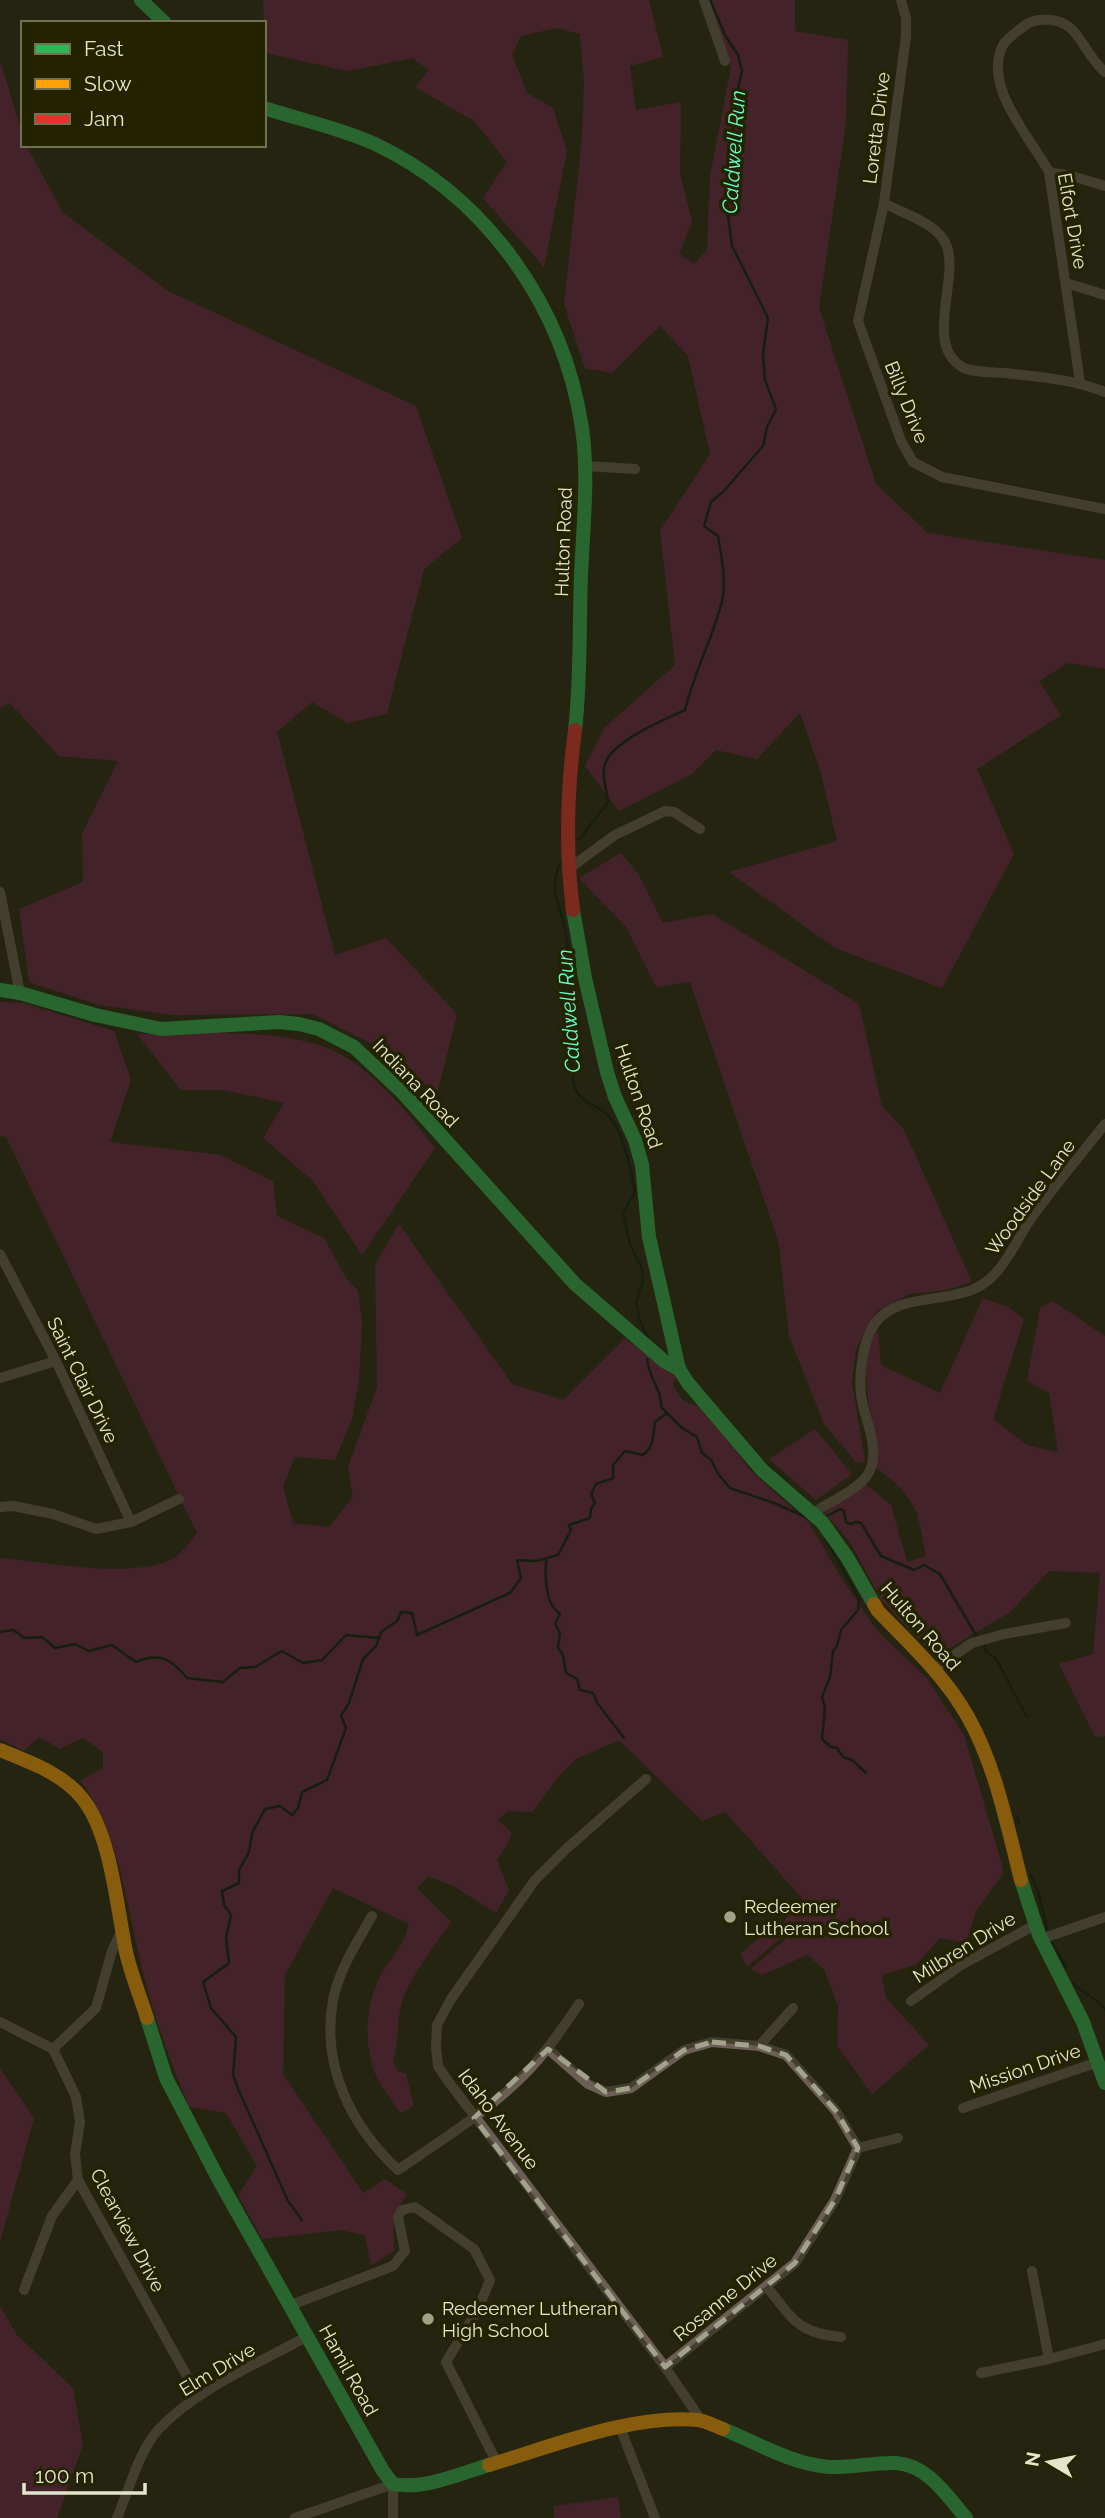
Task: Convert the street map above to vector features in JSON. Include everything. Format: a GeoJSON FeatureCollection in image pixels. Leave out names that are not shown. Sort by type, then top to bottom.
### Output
{"type":"FeatureCollection","features":[{"type":"Feature","properties":{"kind":"main road"},"geometry":{"type":"LineString","coordinates":[[141,0],[163,21]]}},
{"type":"Feature","properties":{"kind":"main road","name":"Hulton Road"},"geometry":{"type":"LineString","coordinates":[[266,109],[334,129],[386,150],[433,179],[491,232],[527,276],[561,344],[579,409],[585,466],[579,683],[569,782],[567,870],[607,1072],[635,1140],[642,1165],[649,1237],[679,1369],[762,1470],[813,1513],[840,1546],[878,1611],[934,1669],[968,1717],[1003,1803],[1035,1924],[1083,2022],[1105,2083]]}},
{"type":"Feature","properties":{"kind":"main road","name":"Indiana Road"},"geometry":{"type":"LineString","coordinates":[[0,990],[20,993],[95,1016],[161,1029],[279,1022],[299,1024],[319,1029],[355,1047],[403,1093],[575,1284],[664,1362],[679,1369]]}},
{"type":"Feature","properties":{"kind":"main road","name":"Hamil Road"},"geometry":{"type":"LineString","coordinates":[[0,1750],[45,1769],[69,1785],[83,1799],[95,1819],[109,1864],[127,1955],[153,2041],[175,2097],[383,2472],[393,2484]]}},
{"type":"Feature","properties":{"kind":"main road"},"geometry":{"type":"LineString","coordinates":[[393,2484],[404,2486],[427,2483],[620,2427],[655,2420],[701,2420],[797,2460],[830,2467],[896,2463],[913,2466],[928,2476],[966,2518]]}},
{"type":"Feature","properties":{"kind":"street"},"geometry":{"type":"LineString","coordinates":[[704,0],[725,61]]}},
{"type":"Feature","properties":{"kind":"street","name":"Loretta Drive"},"geometry":{"type":"LineString","coordinates":[[901,0],[906,18],[906,36],[884,203],[933,229],[946,242],[949,256],[944,331],[950,355],[965,369],[1080,382],[1105,392]]}},
{"type":"Feature","properties":{"kind":"street","name":"Elfort Drive"},"geometry":{"type":"LineString","coordinates":[[1080,382],[1049,172],[1009,110],[1004,98],[999,63],[1004,43],[1032,21],[1051,20],[1070,27],[1092,60],[1105,72]]}},
{"type":"Feature","properties":{"kind":"street"},"geometry":{"type":"LineString","coordinates":[[1049,172],[1105,186]]}},
{"type":"Feature","properties":{"kind":"street","name":"Billy Drive"},"geometry":{"type":"LineString","coordinates":[[884,203],[858,321],[901,441],[913,462],[942,477],[1105,509]]}},
{"type":"Feature","properties":{"kind":"street"},"geometry":{"type":"LineString","coordinates":[[1066,283],[1105,295]]}},
{"type":"Feature","properties":{"kind":"street"},"geometry":{"type":"LineString","coordinates":[[585,466],[635,468]]}},
{"type":"Feature","properties":{"kind":"street"},"geometry":{"type":"LineString","coordinates":[[567,870],[615,835],[665,811],[674,812],[700,829]]}},
{"type":"Feature","properties":{"kind":"street"},"geometry":{"type":"LineString","coordinates":[[0,892],[20,993]]}},
{"type":"Feature","properties":{"kind":"street","name":"Woodside Lane"},"geometry":{"type":"LineString","coordinates":[[813,1513],[856,1485],[872,1466],[874,1455],[861,1394],[862,1364],[870,1331],[896,1307],[915,1300],[939,1298],[974,1289],[997,1273],[1031,1220],[1105,1124]]}},
{"type":"Feature","properties":{"kind":"street","name":"Saint Clair Drive"},"geometry":{"type":"LineString","coordinates":[[0,1254],[56,1361],[131,1522]]}},
{"type":"Feature","properties":{"kind":"street"},"geometry":{"type":"LineString","coordinates":[[0,1378],[56,1361]]}},
{"type":"Feature","properties":{"kind":"street"},"geometry":{"type":"LineString","coordinates":[[0,1507],[13,1506],[53,1514],[96,1529],[131,1522],[179,1499]]}},
{"type":"Feature","properties":{"kind":"street"},"geometry":{"type":"LineString","coordinates":[[934,1669],[972,1643],[1004,1634],[1066,1623]]}},
{"type":"Feature","properties":{"kind":"street","name":"Idaho Avenue"},"geometry":{"type":"LineString","coordinates":[[646,1779],[535,1880],[451,1999],[437,2025],[438,2066],[474,2118],[665,2367],[701,2420]]}},
{"type":"Feature","properties":{"kind":"street"},"geometry":{"type":"LineString","coordinates":[[372,1916],[346,1962],[333,1999],[331,2045],[344,2096],[352,2115],[383,2156],[398,2170],[474,2118],[521,2078],[548,2049],[579,2004]]}},
{"type":"Feature","properties":{"kind":"street"},"geometry":{"type":"LineString","coordinates":[[1041,1939],[1105,1917]]}},
{"type":"Feature","properties":{"kind":"street","name":"Milbren Drive"},"geometry":{"type":"LineString","coordinates":[[911,2001],[976,1956],[1035,1924]]}},
{"type":"Feature","properties":{"kind":"street"},"geometry":{"type":"LineString","coordinates":[[0,2022],[53,2049],[96,2008],[121,1932]]}},
{"type":"Feature","properties":{"kind":"street"},"geometry":{"type":"LineString","coordinates":[[109,1964],[127,1955]]}},
{"type":"Feature","properties":{"kind":"street"},"geometry":{"type":"LineString","coordinates":[[759,2046],[793,2008]]}},
{"type":"Feature","properties":{"kind":"street"},"geometry":{"type":"LineString","coordinates":[[548,2049],[588,2084],[606,2092],[631,2088],[684,2050],[712,2042],[759,2046],[786,2055],[836,2111],[858,2148],[898,2138]]}},
{"type":"Feature","properties":{"kind":"street","name":"Clearview Drive"},"geometry":{"type":"LineString","coordinates":[[53,2049],[76,2097],[80,2122],[75,2154],[78,2180],[198,2396]]}},
{"type":"Feature","properties":{"kind":"street","name":"Mission Drive"},"geometry":{"type":"LineString","coordinates":[[963,2108],[1098,2062]]}},
{"type":"Feature","properties":{"kind":"street","name":"Rosanne Drive"},"geometry":{"type":"LineString","coordinates":[[665,2367],[795,2263],[835,2200],[858,2148]]}},
{"type":"Feature","properties":{"kind":"street"},"geometry":{"type":"LineString","coordinates":[[24,2290],[52,2216],[78,2180]]}},
{"type":"Feature","properties":{"kind":"street"},"geometry":{"type":"LineString","coordinates":[[291,2305],[394,2266],[405,2251],[398,2217],[402,2210],[415,2207],[452,2231],[474,2249],[490,2280],[478,2309],[446,2362],[497,2463]]}},
{"type":"Feature","properties":{"kind":"street"},"geometry":{"type":"LineString","coordinates":[[1032,2271],[1049,2359]]}},
{"type":"Feature","properties":{"kind":"street"},"geometry":{"type":"LineString","coordinates":[[767,2287],[799,2326],[821,2335],[841,2337]]}},
{"type":"Feature","properties":{"kind":"street","name":"Elm Drive"},"geometry":{"type":"LineString","coordinates":[[117,2518],[139,2465],[157,2431],[198,2396],[308,2336]]}},
{"type":"Feature","properties":{"kind":"street"},"geometry":{"type":"LineString","coordinates":[[981,2373],[1105,2344]]}},
{"type":"Feature","properties":{"kind":"street"},"geometry":{"type":"LineString","coordinates":[[620,2427],[655,2518]]}},
{"type":"Feature","properties":{"kind":"street"},"geometry":{"type":"LineString","coordinates":[[295,2518],[393,2484],[393,2518]]}},
{"type":"Feature","properties":{"kind":"highlighted area"},"geometry":{"type":"Polygon","coordinates":[[[712,2042],[759,2046],[786,2055],[836,2111],[858,2148],[835,2200],[795,2263],[665,2367],[474,2118],[548,2049],[606,2092],[631,2088],[684,2050],[712,2042]]]}},
{"type":"Feature","properties":{"kind":"shaded area"},"geometry":{"type":"Polygon","coordinates":[[[263,0],[649,0],[663,57],[630,66],[636,110],[681,102],[680,174],[692,222],[679,254],[694,264],[707,250],[710,176],[731,67],[707,0],[795,0],[795,31],[848,40],[846,122],[819,308],[876,484],[928,533],[1105,560],[1105,669],[1068,663],[1039,681],[1061,715],[977,769],[1014,854],[942,988],[835,948],[729,872],[837,841],[821,773],[800,713],[757,759],[716,750],[692,774],[619,811],[585,766],[604,728],[675,665],[660,531],[710,454],[688,356],[660,326],[612,373],[585,368],[564,304],[582,138],[584,81],[580,34],[557,28],[521,36],[512,55],[527,93],[553,108],[567,151],[544,267],[483,198],[507,162],[474,121],[415,87],[429,70],[413,58],[347,71],[266,53],[266,21],[264,21],[263,0]]]}},
{"type":"Feature","properties":{"kind":"shaded area"},"geometry":{"type":"Polygon","coordinates":[[[0,60],[21,129],[21,147],[27,147],[63,213],[170,292],[416,406],[462,538],[424,569],[387,714],[348,723],[312,702],[277,732],[335,955],[386,938],[457,1014],[437,1094],[378,1047],[313,1014],[173,1015],[99,1005],[29,982],[19,909],[83,882],[82,834],[118,761],[59,756],[10,703],[0,708],[0,60]]]}},
{"type":"Feature","properties":{"kind":"shaded area"},"geometry":{"type":"Polygon","coordinates":[[[621,853],[639,875],[663,923],[712,914],[859,1004],[882,1106],[904,1130],[972,1282],[946,1290],[909,1294],[877,1311],[856,1349],[852,1383],[865,1461],[857,1463],[824,1424],[789,1336],[779,1244],[690,982],[656,987],[626,927],[579,878],[621,853]]]}},
{"type":"Feature","properties":{"kind":"shaded area"},"geometry":{"type":"Polygon","coordinates":[[[0,1002],[23,1003],[114,1031],[131,1080],[110,1142],[221,1155],[273,1181],[277,1216],[324,1238],[346,1278],[358,1291],[362,1321],[359,1380],[352,1419],[335,1460],[295,1457],[283,1486],[293,1523],[329,1527],[353,1497],[348,1467],[377,1387],[375,1264],[399,1224],[512,1384],[563,1400],[625,1338],[661,1367],[677,1374],[673,1384],[678,1394],[687,1403],[702,1406],[751,1471],[809,1523],[875,1628],[928,1680],[964,1735],[1004,1872],[976,1911],[966,1943],[940,1938],[917,1964],[882,1975],[886,1998],[929,2045],[872,2094],[837,2046],[838,2006],[824,1969],[807,1955],[762,1975],[751,1969],[786,1939],[784,1921],[802,1898],[725,1812],[702,1821],[619,1740],[576,1759],[559,1776],[532,1812],[508,1811],[498,1820],[512,1833],[497,1860],[509,1890],[496,1913],[453,1886],[429,1876],[417,1888],[451,1922],[417,1971],[402,2001],[393,2061],[398,2071],[406,2074],[414,2106],[400,2113],[374,2071],[368,2046],[368,2020],[377,1983],[402,1943],[409,1924],[333,1888],[285,1975],[283,2074],[363,2193],[385,2179],[407,2194],[394,2216],[394,2251],[371,2265],[365,2235],[340,2230],[262,2239],[238,2195],[257,2166],[226,2113],[189,2107],[159,2028],[114,1850],[94,1801],[80,1781],[103,1768],[103,1752],[83,1738],[60,1749],[39,1737],[24,1751],[0,1739],[0,1558],[87,1568],[153,1566],[175,1558],[197,1533],[6,1137],[0,1136],[0,1002]]]}},
{"type":"Feature","properties":{"kind":"shaded area"},"geometry":{"type":"Polygon","coordinates":[[[217,1033],[275,1036],[327,1048],[349,1059],[385,1089],[435,1148],[362,1255],[313,1181],[263,1138],[284,1103],[223,1090],[181,1090],[137,1034],[217,1033]]]}},
{"type":"Feature","properties":{"kind":"shaded area"},"geometry":{"type":"Polygon","coordinates":[[[983,1298],[1008,1307],[1024,1319],[993,1419],[1029,1446],[1058,1452],[1049,1393],[1027,1381],[1040,1308],[1053,1301],[1105,1336],[1105,1736],[1095,1737],[1059,1664],[1093,1654],[1100,1573],[1049,1571],[1010,1612],[935,1657],[882,1601],[850,1542],[824,1513],[864,1483],[891,1505],[907,1562],[926,1556],[917,1512],[902,1489],[876,1467],[879,1455],[867,1390],[867,1355],[871,1341],[878,1331],[881,1365],[940,1393],[983,1298]]]}},
{"type":"Feature","properties":{"kind":"shaded area"},"geometry":{"type":"Polygon","coordinates":[[[815,1429],[852,1474],[816,1500],[769,1459],[815,1429]]]}},
{"type":"Feature","properties":{"kind":"shaded area"},"geometry":{"type":"Polygon","coordinates":[[[775,1924],[783,1936],[747,1967],[740,1954],[775,1924]]]}},
{"type":"Feature","properties":{"kind":"shaded area"},"geometry":{"type":"Polygon","coordinates":[[[0,2068],[34,2118],[0,2242],[0,2068]]]}},
{"type":"Feature","properties":{"kind":"shaded area"},"geometry":{"type":"Polygon","coordinates":[[[0,2306],[17,2335],[73,2388],[83,2444],[57,2518],[0,2518],[0,2306]]]}},
{"type":"Feature","properties":{"kind":"shaded area"},"geometry":{"type":"Polygon","coordinates":[[[618,2497],[621,2518],[554,2518],[554,2506],[618,2497]]]}},
{"type":"Feature","properties":{"kind":"waterway","name":"Caldwell Run"},"geometry":{"type":"LineString","coordinates":[[579,840],[608,802],[604,773],[610,755],[628,739],[685,710],[723,593],[723,568],[718,536],[704,526],[711,502],[763,446],[767,427],[776,409],[765,380],[763,354],[768,318],[732,246],[727,207],[734,106],[742,71],[738,55],[726,37],[710,0]]}},
{"type":"Feature","properties":{"kind":"waterway","name":"Caldwell Run"},"geometry":{"type":"LineString","coordinates":[[560,863],[555,889],[571,967],[570,1049],[573,1079],[581,1098],[611,1119],[625,1149],[635,1192],[623,1213],[630,1244],[642,1269],[643,1281],[636,1302],[640,1321],[649,1340]]}},
{"type":"Feature","properties":{"kind":"waterway","name":"Caldwell Run"},"geometry":{"type":"LineString","coordinates":[[647,1359],[660,1395],[661,1407],[682,1428],[697,1437],[702,1453],[711,1460],[730,1488],[808,1518]]}},
{"type":"Feature","properties":{"kind":"waterway"},"geometry":{"type":"LineString","coordinates":[[302,2220],[288,2201],[233,2075],[236,2037],[211,2008],[203,1982],[229,1963],[226,1938],[231,1915],[224,1905],[222,1891],[239,1883],[239,1870],[249,1852],[252,1833],[265,1809],[280,1806],[292,1815],[298,1808],[302,1792],[327,1780],[346,1728],[341,1716],[349,1703],[363,1659],[376,1646],[381,1632],[397,1621],[401,1612],[412,1613],[417,1635],[510,1593],[521,1578],[517,1560],[536,1561],[558,1555],[571,1530],[569,1525],[590,1518],[595,1503],[591,1494],[596,1484],[613,1478],[613,1465],[625,1451],[643,1455],[647,1452],[655,1422],[667,1413]]}},
{"type":"Feature","properties":{"kind":"waterway","name":"Caldwell Run"},"geometry":{"type":"LineString","coordinates":[[825,1517],[840,1509],[844,1511],[846,1522],[861,1523],[881,1556],[914,1570],[924,1565],[940,1574],[977,1637]]}},
{"type":"Feature","properties":{"kind":"waterway"},"geometry":{"type":"LineString","coordinates":[[828,1543],[859,1599],[858,1610],[841,1630],[833,1651],[830,1677],[822,1697],[825,1708],[822,1739],[866,1773]]}},
{"type":"Feature","properties":{"kind":"waterway"},"geometry":{"type":"LineString","coordinates":[[547,1558],[547,1589],[552,1605],[560,1614],[555,1624],[560,1633],[558,1648],[563,1655],[566,1673],[577,1679],[580,1690],[593,1693],[598,1704],[624,1738]]}},
{"type":"Feature","properties":{"kind":"waterway"},"geometry":{"type":"LineString","coordinates":[[0,1632],[13,1630],[25,1638],[42,1637],[55,1648],[75,1644],[89,1651],[112,1645],[136,1662],[152,1658],[164,1659],[176,1666],[187,1678],[223,1682],[240,1668],[255,1667],[282,1651],[303,1663],[322,1660],[346,1635],[379,1638]]}},
{"type":"Feature","properties":{"kind":"waterway","name":"Caldwell Run"},"geometry":{"type":"LineString","coordinates":[[984,1645],[987,1653],[995,1657],[1027,1717]]}},
{"type":"Feature","properties":{"kind":"waterway","name":"Caldwell Run"},"geometry":{"type":"LineString","coordinates":[[1017,1816],[1019,1823]]}},
{"type":"Feature","properties":{"kind":"waterway","name":"Caldwell Run"},"geometry":{"type":"LineString","coordinates":[[1031,1875],[1038,1891],[1047,1929]]}},
{"type":"Feature","properties":{"kind":"waterway","name":"Caldwell Run"},"geometry":{"type":"LineString","coordinates":[[1052,1943],[1066,1967]]}},
{"type":"Feature","properties":{"kind":"waterway","name":"Caldwell Run"},"geometry":{"type":"LineString","coordinates":[[1073,1983],[1105,2010]]}},
{"type":"Feature","properties":{"kind":"traffic: fast"},"geometry":{"type":"LineString","coordinates":[[141,0],[163,21]]}},
{"type":"Feature","properties":{"kind":"traffic: fast"},"geometry":{"type":"LineString","coordinates":[[266,109],[362,138],[415,166],[452,194],[485,225],[514,260],[538,299],[558,340],[573,383],[584,446],[585,502],[575,730]]}},
{"type":"Feature","properties":{"kind":"traffic: fast"},"geometry":{"type":"LineString","coordinates":[[573,910],[585,978],[607,1072],[615,1097],[635,1140],[642,1165],[649,1237],[679,1369],[762,1470],[822,1522],[847,1557],[874,1604]]}},
{"type":"Feature","properties":{"kind":"traffic: fast"},"geometry":{"type":"LineString","coordinates":[[0,990],[161,1029],[279,1022],[299,1024],[319,1029],[354,1047],[403,1093],[575,1284],[664,1361],[679,1369]]}},
{"type":"Feature","properties":{"kind":"traffic: fast"},"geometry":{"type":"LineString","coordinates":[[1021,1880],[1039,1935],[1083,2022],[1105,2083]]}},
{"type":"Feature","properties":{"kind":"traffic: fast"},"geometry":{"type":"LineString","coordinates":[[147,2018],[166,2078],[219,2180],[383,2471],[393,2484],[417,2485],[489,2465]]}},
{"type":"Feature","properties":{"kind":"traffic: fast"},"geometry":{"type":"LineString","coordinates":[[723,2429],[789,2458],[816,2465],[838,2467],[896,2463],[918,2469],[944,2491],[966,2518]]}},
{"type":"Feature","properties":{"kind":"traffic: slow"},"geometry":{"type":"LineString","coordinates":[[874,1604],[938,1674],[968,1717],[993,1776],[1021,1880]]}},
{"type":"Feature","properties":{"kind":"traffic: slow"},"geometry":{"type":"LineString","coordinates":[[0,1750],[44,1769],[65,1782],[82,1798],[92,1813],[106,1851],[126,1952],[147,2018]]}},
{"type":"Feature","properties":{"kind":"traffic: slow"},"geometry":{"type":"LineString","coordinates":[[489,2465],[593,2433],[646,2422],[698,2420],[723,2429]]}},
{"type":"Feature","properties":{"kind":"traffic: jam"},"geometry":{"type":"LineString","coordinates":[[573,910],[568,820],[575,730]]}},
{"type":"Feature","properties":{"kind":"place","name":"Redeemer Lutheran School"},"geometry":{"type":"Point","coordinates":[730,1917]}},
{"type":"Feature","properties":{"kind":"place","name":"Redeemer Lutheran High School"},"geometry":{"type":"Point","coordinates":[428,2319]}}]}
